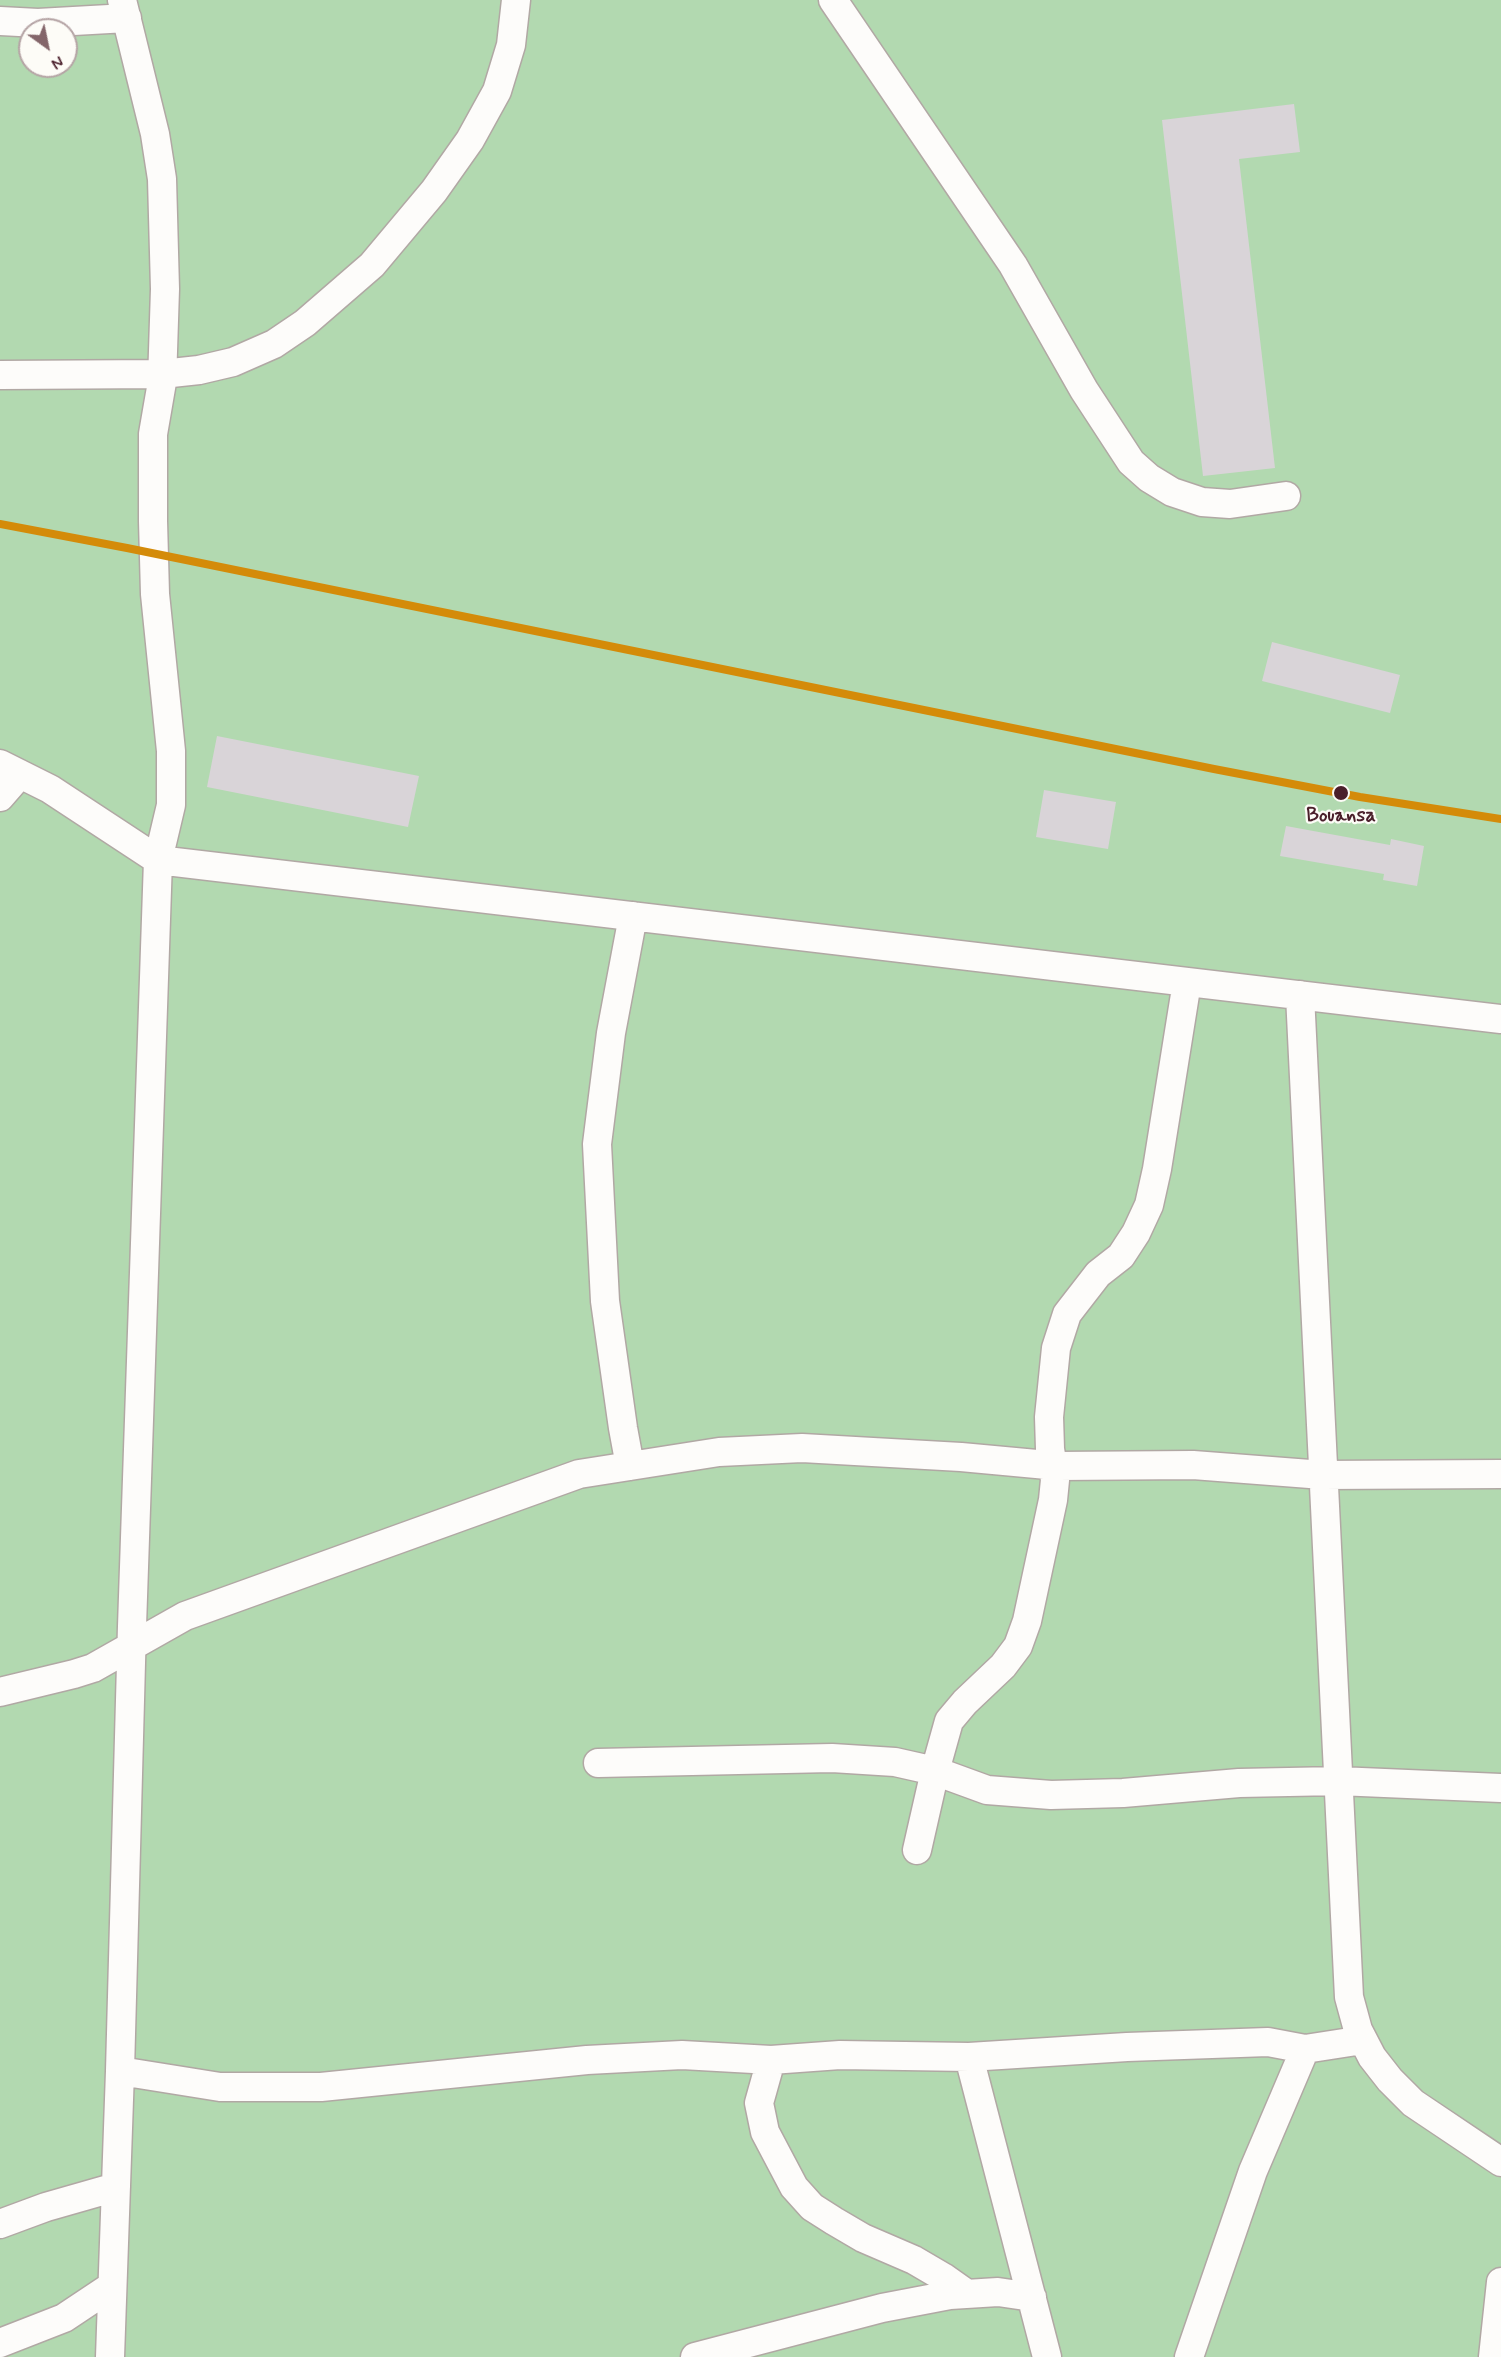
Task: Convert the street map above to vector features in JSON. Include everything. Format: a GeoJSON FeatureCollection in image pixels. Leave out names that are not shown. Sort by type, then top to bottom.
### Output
{"type":"FeatureCollection","features":[{"type":"Feature","properties":{"kind":"street"},"geometry":{"type":"LineString","coordinates":[[0,375],[162,374],[200,370],[233,362],[274,344],[305,323],[372,265],[434,191],[470,140],[497,91],[511,45],[516,0]]}},
{"type":"Feature","properties":{"kind":"street"},"geometry":{"type":"LineString","coordinates":[[834,0],[1013,265],[1084,390],[1131,462],[1149,478],[1172,492],[1202,502],[1230,504],[1286,496]]}},
{"type":"Feature","properties":{"kind":"street"},"geometry":{"type":"LineString","coordinates":[[0,21],[38,23],[125,9],[155,134],[162,179],[165,289],[162,374],[153,434],[153,520],[155,594],[171,752],[171,805],[158,860],[131,1645],[110,2357]]}},
{"type":"Feature","properties":{"kind":"street"},"geometry":{"type":"LineString","coordinates":[[0,796],[10,769],[50,789],[158,860],[1501,1019]]}},
{"type":"Feature","properties":{"kind":"street"},"geometry":{"type":"LineString","coordinates":[[630,1466],[622,1428],[605,1301],[597,1144],[611,1033],[633,916]]}},
{"type":"Feature","properties":{"kind":"street"},"geometry":{"type":"LineString","coordinates":[[917,1850],[949,1721],[965,1702],[1003,1666],[1018,1646],[1027,1621],[1049,1520],[1055,1480],[1050,1449],[1049,1417],[1056,1348],[1066,1314],[1098,1274],[1120,1256],[1136,1233],[1149,1205],[1157,1169],[1187,982]]}},
{"type":"Feature","properties":{"kind":"street"},"geometry":{"type":"LineString","coordinates":[[1300,995],[1349,1997],[1358,2030],[1372,2057],[1390,2080],[1413,2103],[1501,2162]]}},
{"type":"Feature","properties":{"kind":"street"},"geometry":{"type":"LineString","coordinates":[[0,1692],[75,1674],[108,1660],[185,1616],[579,1474],[719,1452],[802,1448],[1053,1465],[1193,1465],[1323,1475],[1501,1474]]}},
{"type":"Feature","properties":{"kind":"street"},"geometry":{"type":"LineString","coordinates":[[598,1762],[832,1758],[896,1762],[935,1771],[987,1790],[1051,1795],[1123,1793],[1239,1783],[1338,1781],[1501,1788]]}},
{"type":"Feature","properties":{"kind":"street"},"geometry":{"type":"LineString","coordinates":[[120,2071],[220,2087],[321,2087],[587,2060],[682,2055],[771,2060],[840,2055],[969,2057],[1127,2047],[1268,2042],[1305,2049],[1363,2040]]}},
{"type":"Feature","properties":{"kind":"street"},"geometry":{"type":"LineString","coordinates":[[1189,2357],[1253,2171],[1305,2049]]}},
{"type":"Feature","properties":{"kind":"street"},"geometry":{"type":"LineString","coordinates":[[969,2057],[1047,2357]]}},
{"type":"Feature","properties":{"kind":"street"},"geometry":{"type":"LineString","coordinates":[[771,2060],[759,2103],[765,2132],[794,2187],[812,2207],[834,2221],[863,2238],[924,2266],[967,2294]]}},
{"type":"Feature","properties":{"kind":"street"},"geometry":{"type":"LineString","coordinates":[[0,2224],[46,2207],[116,2187]]}},
{"type":"Feature","properties":{"kind":"street"},"geometry":{"type":"LineString","coordinates":[[1493,2357],[1501,2282]]}},
{"type":"Feature","properties":{"kind":"street"},"geometry":{"type":"LineString","coordinates":[[0,2343],[64,2318],[112,2286]]}},
{"type":"Feature","properties":{"kind":"street"},"geometry":{"type":"LineString","coordinates":[[695,2357],[882,2308],[950,2295],[998,2292],[1032,2297]]}},
{"type":"Feature","properties":{"kind":"green space"},"geometry":{"type":"Polygon","coordinates":[[[0,0],[1501,0],[1501,2357],[0,2357],[0,0]]]}},
{"type":"Feature","properties":{"kind":"building"},"geometry":{"type":"Polygon","coordinates":[[[1294,104],[1300,152],[1239,159],[1275,468],[1203,476],[1162,120],[1294,104]]]}},
{"type":"Feature","properties":{"kind":"building"},"geometry":{"type":"Polygon","coordinates":[[[1272,642],[1400,675],[1390,713],[1262,681],[1272,642]]]}},
{"type":"Feature","properties":{"kind":"building"},"geometry":{"type":"Polygon","coordinates":[[[217,736],[419,776],[408,827],[207,787],[217,736]]]}},
{"type":"Feature","properties":{"kind":"building"},"geometry":{"type":"Polygon","coordinates":[[[1044,790],[1116,802],[1108,849],[1036,837],[1044,790]]]}},
{"type":"Feature","properties":{"kind":"building"},"geometry":{"type":"Polygon","coordinates":[[[1286,826],[1390,845],[1391,839],[1424,846],[1417,886],[1383,880],[1384,874],[1280,856],[1286,826]]]}},
{"type":"Feature","properties":{"kind":"transit line"},"geometry":{"type":"LineString","coordinates":[[0,524],[1214,769],[1360,797],[1501,819]]}},
{"type":"Feature","properties":{"kind":"place","name":"Bouansa"},"geometry":{"type":"Point","coordinates":[1341,793]}}]}
